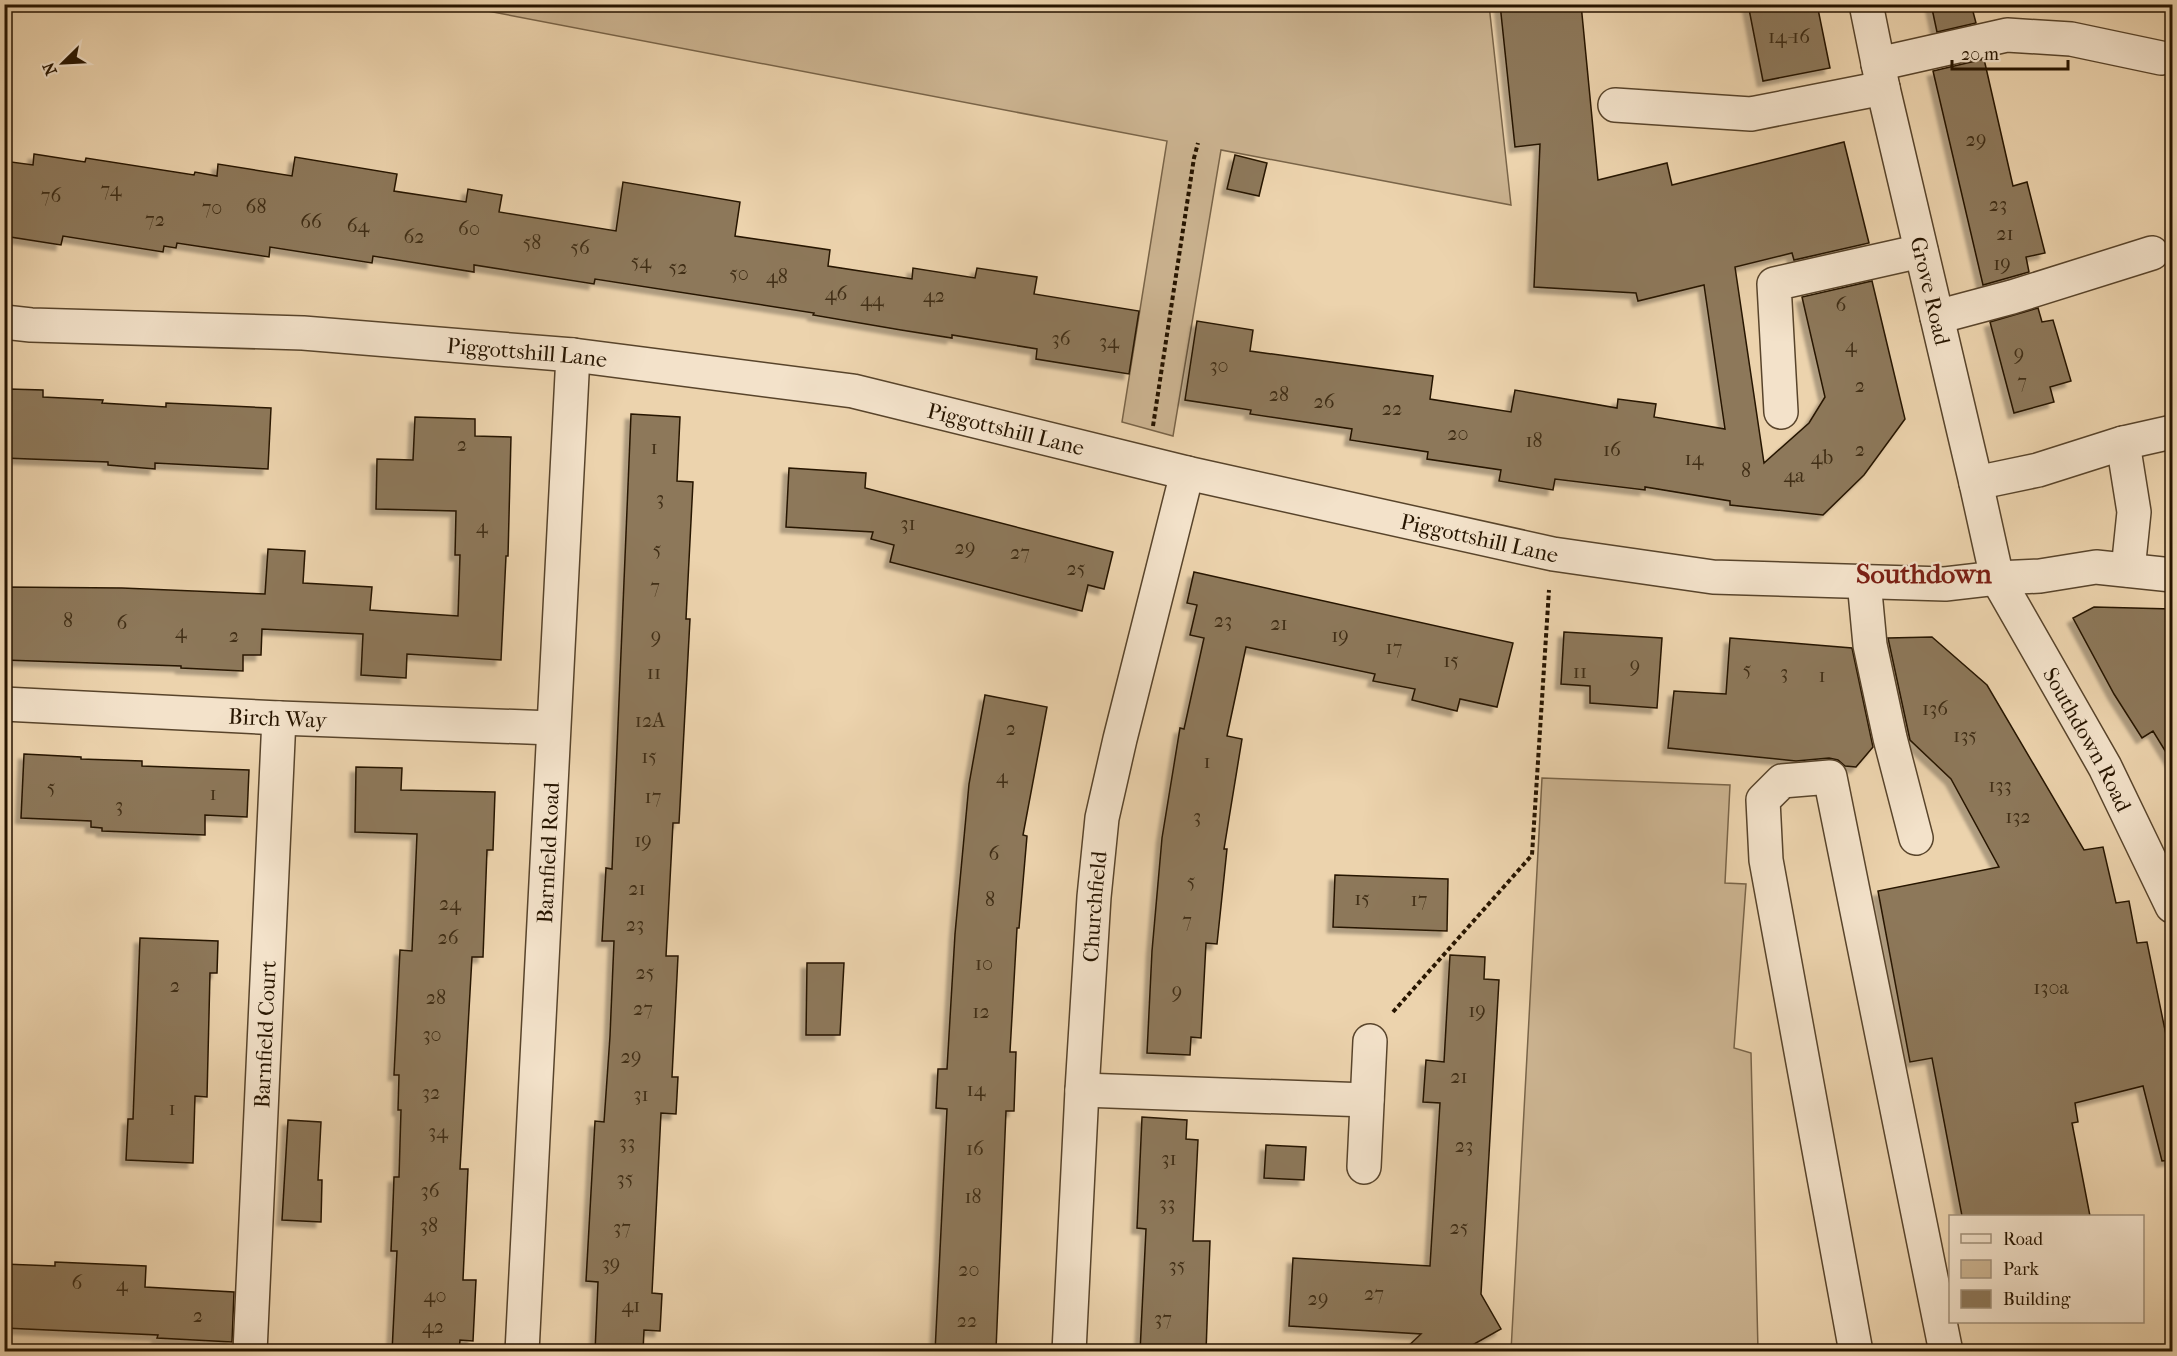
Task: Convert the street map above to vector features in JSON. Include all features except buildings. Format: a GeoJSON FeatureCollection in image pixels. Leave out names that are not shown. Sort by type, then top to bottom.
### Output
{"type":"FeatureCollection","features":[{"type":"Feature","properties":{"kind":"street","name":"Grove Road"},"geometry":{"type":"LineString","coordinates":[[1866,4],[1997,578]]}},
{"type":"Feature","properties":{"kind":"street"},"geometry":{"type":"LineString","coordinates":[[1615,105],[1751,114],[1881,76],[2007,35],[2071,39],[2161,58]]}},
{"type":"Feature","properties":{"kind":"street"},"geometry":{"type":"LineString","coordinates":[[1781,412],[1774,284],[1921,251]]}},
{"type":"Feature","properties":{"kind":"street"},"geometry":{"type":"LineString","coordinates":[[1936,316],[2012,297],[2152,253]]}},
{"type":"Feature","properties":{"kind":"street","name":"Piggottshill Lane"},"geometry":{"type":"LineString","coordinates":[[4,322],[303,333],[573,355],[853,391],[1187,473],[1553,554],[1713,578],[1945,584],[2040,576],[2096,567],[2172,575]]}},
{"type":"Feature","properties":{"kind":"street","name":"Barnfield Road"},"geometry":{"type":"LineString","coordinates":[[522,1352],[573,355]]}},
{"type":"Feature","properties":{"kind":"street"},"geometry":{"type":"LineString","coordinates":[[1976,483],[2038,470],[2123,443],[2172,432]]}},
{"type":"Feature","properties":{"kind":"street"},"geometry":{"type":"LineString","coordinates":[[2123,443],[2134,512],[2127,570]]}},
{"type":"Feature","properties":{"kind":"street","name":"Churchfield"},"geometry":{"type":"LineString","coordinates":[[1069,1352],[1082,1090],[1102,818],[1187,473]]}},
{"type":"Feature","properties":{"kind":"street","name":"Southdown Road"},"geometry":{"type":"LineString","coordinates":[[1997,578],[2105,767],[2172,906]]}},
{"type":"Feature","properties":{"kind":"street"},"geometry":{"type":"LineString","coordinates":[[1864,581],[1870,645],[1890,738],[1916,838]]}},
{"type":"Feature","properties":{"kind":"street","name":"Birch Way"},"geometry":{"type":"LineString","coordinates":[[4,704],[279,718],[553,728]]}},
{"type":"Feature","properties":{"kind":"street","name":"Barnfield Court"},"geometry":{"type":"LineString","coordinates":[[250,1352],[279,718]]}},
{"type":"Feature","properties":{"kind":"street"},"geometry":{"type":"LineString","coordinates":[[1856,1352],[1766,860],[1762,800],[1782,782],[1830,777],[1946,1352]]}},
{"type":"Feature","properties":{"kind":"street"},"geometry":{"type":"LineString","coordinates":[[1364,1167],[1370,1041]]}},
{"type":"Feature","properties":{"kind":"street"},"geometry":{"type":"LineString","coordinates":[[1082,1090],[1367,1100]]}},
{"type":"Feature","properties":{"kind":"path"},"geometry":{"type":"LineString","coordinates":[[1147,463],[1198,142]]}},
{"type":"Feature","properties":{"kind":"path"},"geometry":{"type":"LineString","coordinates":[[1370,1041],[1392,1013],[1532,855],[1553,554]]}},
{"type":"Feature","properties":{"kind":"green space"},"geometry":{"type":"Polygon","coordinates":[[[456,5],[1489,5],[1511,205],[1221,150],[1173,436],[1122,422],[1167,141],[456,5]]]}},
{"type":"Feature","properties":{"kind":"green space"},"geometry":{"type":"Polygon","coordinates":[[[1542,778],[1730,785],[1725,883],[1746,884],[1734,1048],[1751,1053],[1758,1351],[1511,1351],[1542,778]]]}},
{"type":"Feature","properties":{"kind":"district","name":"Southdown"},"geometry":{"type":"Point","coordinates":[1924,573]}}]}
